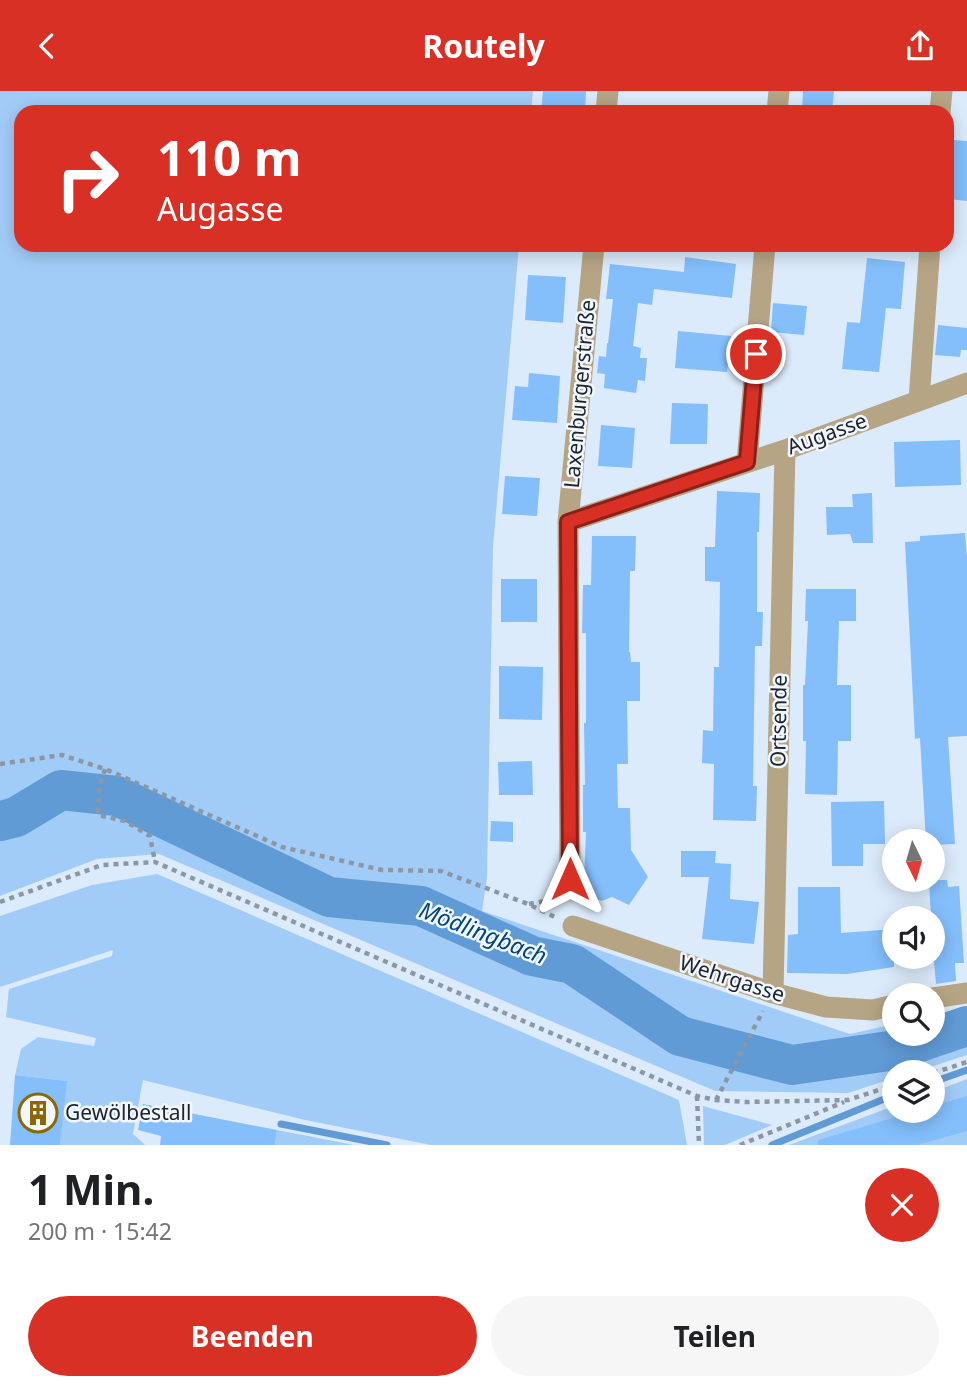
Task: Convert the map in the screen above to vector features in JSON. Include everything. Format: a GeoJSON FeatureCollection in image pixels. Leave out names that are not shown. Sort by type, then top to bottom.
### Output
{"type":"FeatureCollection","features":[{"type":"Feature","properties":{"kind":"street","name":"Laxenburgerstraße"},"geometry":{"type":"LineString","coordinates":[[570,879],[568,522],[593,252]]}},
{"type":"Feature","properties":{"kind":"street"},"geometry":{"type":"LineString","coordinates":[[747,462],[764,252]]}},
{"type":"Feature","properties":{"kind":"street"},"geometry":{"type":"LineString","coordinates":[[919,400],[930,252]]}},
{"type":"Feature","properties":{"kind":"street","name":"Augasse"},"geometry":{"type":"LineString","coordinates":[[568,522],[785,450],[967,383]]}},
{"type":"Feature","properties":{"kind":"street","name":"Ortsende"},"geometry":{"type":"LineString","coordinates":[[768,1002],[785,450]]}},
{"type":"Feature","properties":{"kind":"street","name":"Wehrgasse"},"geometry":{"type":"LineString","coordinates":[[573,926],[768,1002],[873,1010],[882,1008]]}},
{"type":"Feature","properties":{"kind":"street"},"geometry":{"type":"LineString","coordinates":[[945,996],[967,993]]}},
{"type":"Feature","properties":{"kind":"path"},"geometry":{"type":"LineString","coordinates":[[0,764],[62,755],[105,769],[282,847],[382,870],[442,871],[528,904],[573,926]]}},
{"type":"Feature","properties":{"kind":"path"},"geometry":{"type":"LineString","coordinates":[[105,769],[99,787],[97,815],[125,821],[150,837],[155,862]]}},
{"type":"Feature","properties":{"kind":"path"},"geometry":{"type":"LineString","coordinates":[[0,902],[102,865],[155,862],[697,1096],[746,1102],[848,1100]]}},
{"type":"Feature","properties":{"kind":"path"},"geometry":{"type":"LineString","coordinates":[[528,904],[555,899]]}},
{"type":"Feature","properties":{"kind":"path"},"geometry":{"type":"LineString","coordinates":[[716,1100],[768,1002]]}},
{"type":"Feature","properties":{"kind":"path"},"geometry":{"type":"LineString","coordinates":[[945,1069],[967,1062]]}},
{"type":"Feature","properties":{"kind":"path"},"geometry":{"type":"LineString","coordinates":[[740,1145],[848,1100],[882,1089]]}},
{"type":"Feature","properties":{"kind":"path"},"geometry":{"type":"LineString","coordinates":[[697,1096],[699,1145]]}},
{"type":"Feature","properties":{"kind":"shaded area"},"geometry":{"type":"Polygon","coordinates":[[[0,91],[533,91],[532,105],[14,105],[14,252],[518,252],[493,547],[487,878],[482,911],[850,1034],[882,1027],[882,1046],[945,1046],[945,1012],[967,1007],[967,1055],[945,1062],[945,1060],[882,1060],[882,1082],[848,1093],[715,1091],[159,854],[97,859],[0,896],[0,91]]]}},
{"type":"Feature","properties":{"kind":"shaded area"},"geometry":{"type":"Polygon","coordinates":[[[157,874],[679,1100],[687,1145],[431,1145],[305,1120],[143,1080],[133,1134],[145,1145],[60,1145],[66,1081],[15,1075],[21,1049],[38,1037],[94,1046],[96,1038],[6,1017],[9,989],[112,956],[113,950],[0,987],[0,916],[92,885],[157,874]]]}},
{"type":"Feature","properties":{"kind":"shaded area"},"geometry":{"type":"Polygon","coordinates":[[[967,1079],[967,1145],[789,1145],[882,1110],[882,1123],[945,1123],[945,1087],[967,1079]]]}},
{"type":"Feature","properties":{"kind":"shaded area"},"geometry":{"type":"Polygon","coordinates":[[[703,1106],[772,1125],[725,1145],[704,1145],[703,1106]]]}},
{"type":"Feature","properties":{"kind":"shaded area"},"geometry":{"type":"Polygon","coordinates":[[[277,1130],[354,1145],[275,1145],[277,1130]]]}},
{"type":"Feature","properties":{"kind":"building"},"geometry":{"type":"Polygon","coordinates":[[[543,91],[586,91],[585,105],[542,105],[543,91]]]}},
{"type":"Feature","properties":{"kind":"building"},"geometry":{"type":"Polygon","coordinates":[[[803,91],[834,91],[833,105],[802,105],[803,91]]]}},
{"type":"Feature","properties":{"kind":"building"},"geometry":{"type":"Polygon","coordinates":[[[954,140],[967,141],[967,201],[954,200],[954,140]]]}},
{"type":"Feature","properties":{"kind":"building"},"geometry":{"type":"Polygon","coordinates":[[[685,257],[736,264],[732,298],[654,289],[652,305],[638,303],[633,346],[641,348],[640,358],[647,358],[645,381],[638,380],[636,393],[604,388],[605,374],[597,373],[599,356],[606,357],[608,343],[613,299],[606,299],[610,264],[684,272],[685,257]]]}},
{"type":"Feature","properties":{"kind":"building"},"geometry":{"type":"Polygon","coordinates":[[[867,258],[905,262],[901,309],[886,308],[879,372],[842,369],[847,322],[860,323],[867,258]]]}},
{"type":"Feature","properties":{"kind":"building"},"geometry":{"type":"Polygon","coordinates":[[[528,275],[566,277],[563,323],[525,320],[528,275]]]}},
{"type":"Feature","properties":{"kind":"building"},"geometry":{"type":"Polygon","coordinates":[[[773,303],[807,306],[804,335],[771,332],[773,303]]]}},
{"type":"Feature","properties":{"kind":"building"},"geometry":{"type":"Polygon","coordinates":[[[938,325],[967,328],[967,350],[961,350],[960,357],[935,355],[938,325]]]}},
{"type":"Feature","properties":{"kind":"building"},"geometry":{"type":"Polygon","coordinates":[[[678,331],[731,336],[727,372],[675,368],[678,331]]]}},
{"type":"Feature","properties":{"kind":"building"},"geometry":{"type":"Polygon","coordinates":[[[529,373],[560,376],[557,423],[512,420],[515,386],[528,387],[529,373]]]}},
{"type":"Feature","properties":{"kind":"building"},"geometry":{"type":"Polygon","coordinates":[[[672,403],[708,404],[707,444],[670,444],[672,403]]]}},
{"type":"Feature","properties":{"kind":"building"},"geometry":{"type":"Polygon","coordinates":[[[601,425],[635,428],[632,468],[598,466],[601,425]]]}},
{"type":"Feature","properties":{"kind":"building"},"geometry":{"type":"Polygon","coordinates":[[[960,440],[961,485],[895,487],[894,442],[960,440]]]}},
{"type":"Feature","properties":{"kind":"building"},"geometry":{"type":"Polygon","coordinates":[[[505,476],[540,478],[537,516],[502,514],[505,476]]]}},
{"type":"Feature","properties":{"kind":"building"},"geometry":{"type":"Polygon","coordinates":[[[717,491],[760,493],[757,612],[763,612],[762,646],[755,646],[753,786],[757,786],[756,821],[713,820],[714,764],[702,763],[703,730],[713,731],[714,667],[719,667],[720,582],[705,581],[705,547],[715,547],[717,491]]]}},
{"type":"Feature","properties":{"kind":"building"},"geometry":{"type":"Polygon","coordinates":[[[872,493],[873,543],[853,543],[850,534],[827,535],[826,507],[853,507],[852,494],[872,493]]]}},
{"type":"Feature","properties":{"kind":"building"},"geometry":{"type":"Polygon","coordinates":[[[965,533],[967,736],[948,737],[955,844],[945,844],[945,829],[925,829],[920,738],[915,739],[905,542],[920,541],[920,536],[965,533]]]}},
{"type":"Feature","properties":{"kind":"building"},"geometry":{"type":"Polygon","coordinates":[[[592,536],[636,536],[635,571],[630,571],[629,652],[631,662],[640,662],[640,701],[627,701],[628,764],[617,764],[618,808],[630,808],[631,850],[648,877],[629,905],[612,897],[602,901],[589,896],[584,883],[586,633],[582,633],[583,585],[591,585],[592,536]]]}},
{"type":"Feature","properties":{"kind":"building"},"geometry":{"type":"Polygon","coordinates":[[[501,579],[537,579],[537,622],[501,622],[501,579]]]}},
{"type":"Feature","properties":{"kind":"building"},"geometry":{"type":"Polygon","coordinates":[[[806,589],[856,589],[856,621],[839,621],[837,685],[851,685],[851,741],[838,741],[837,795],[805,794],[803,685],[808,621],[805,621],[806,589]]]}},
{"type":"Feature","properties":{"kind":"building"},"geometry":{"type":"Polygon","coordinates":[[[499,666],[543,667],[542,720],[499,719],[499,666]]]}},
{"type":"Feature","properties":{"kind":"building"},"geometry":{"type":"Polygon","coordinates":[[[532,761],[533,795],[499,795],[498,762],[532,761]]]}},
{"type":"Feature","properties":{"kind":"building"},"geometry":{"type":"Polygon","coordinates":[[[884,801],[882,844],[863,844],[863,866],[832,866],[831,802],[884,801]]]}},
{"type":"Feature","properties":{"kind":"building"},"geometry":{"type":"Polygon","coordinates":[[[491,821],[513,822],[513,842],[490,841],[491,821]]]}},
{"type":"Feature","properties":{"kind":"building"},"geometry":{"type":"Polygon","coordinates":[[[681,851],[716,851],[715,863],[731,864],[730,899],[759,902],[754,944],[702,939],[709,877],[681,877],[681,851]]]}},
{"type":"Feature","properties":{"kind":"building"},"geometry":{"type":"Polygon","coordinates":[[[945,880],[948,887],[959,886],[964,963],[955,963],[956,981],[936,983],[935,969],[945,969],[945,906],[930,906],[930,893],[945,893],[945,880]]]}},
{"type":"Feature","properties":{"kind":"building"},"geometry":{"type":"Polygon","coordinates":[[[798,887],[840,887],[841,933],[882,930],[882,969],[847,974],[787,973],[788,935],[798,934],[798,887]]]}},
{"type":"Feature","properties":{"kind":"building","name":"Gewölbestall"},"geometry":{"type":"Polygon","coordinates":[[[15,1075],[67,1081],[60,1145],[10,1145],[15,1075]]]}},
{"type":"Feature","properties":{"kind":"building"},"geometry":{"type":"Polygon","coordinates":[[[967,1096],[967,1131],[918,1145],[818,1145],[818,1140],[882,1121],[945,1123],[945,1102],[967,1096]]]}},
{"type":"Feature","properties":{"kind":"building"},"geometry":{"type":"Polygon","coordinates":[[[143,1104],[277,1130],[275,1145],[160,1145],[161,1136],[138,1130],[143,1104]]]}},
{"type":"Feature","properties":{"kind":"waterway","name":"Mödlingbach"},"geometry":{"type":"LineString","coordinates":[[0,821],[16,817],[61,790],[117,796],[329,897],[421,906],[532,956],[572,964],[680,1036],[792,1065],[896,1050],[967,1026]]}},
{"type":"Feature","properties":{"kind":"waterway"},"geometry":{"type":"LineString","coordinates":[[945,1078],[967,1070]]}},
{"type":"Feature","properties":{"kind":"waterway"},"geometry":{"type":"LineString","coordinates":[[772,1145],[882,1100]]}},
{"type":"Feature","properties":{"kind":"waterway"},"geometry":{"type":"LineString","coordinates":[[281,1124],[387,1145]]}},
{"type":"Feature","properties":{"kind":"place","name":"Gewölbestall"},"geometry":{"type":"Point","coordinates":[38,1113]}},
{"type":"Feature","properties":{"kind":"route"},"geometry":{"type":"LineString","coordinates":[[570,879],[568,522],[747,462],[756,354]]}}]}
